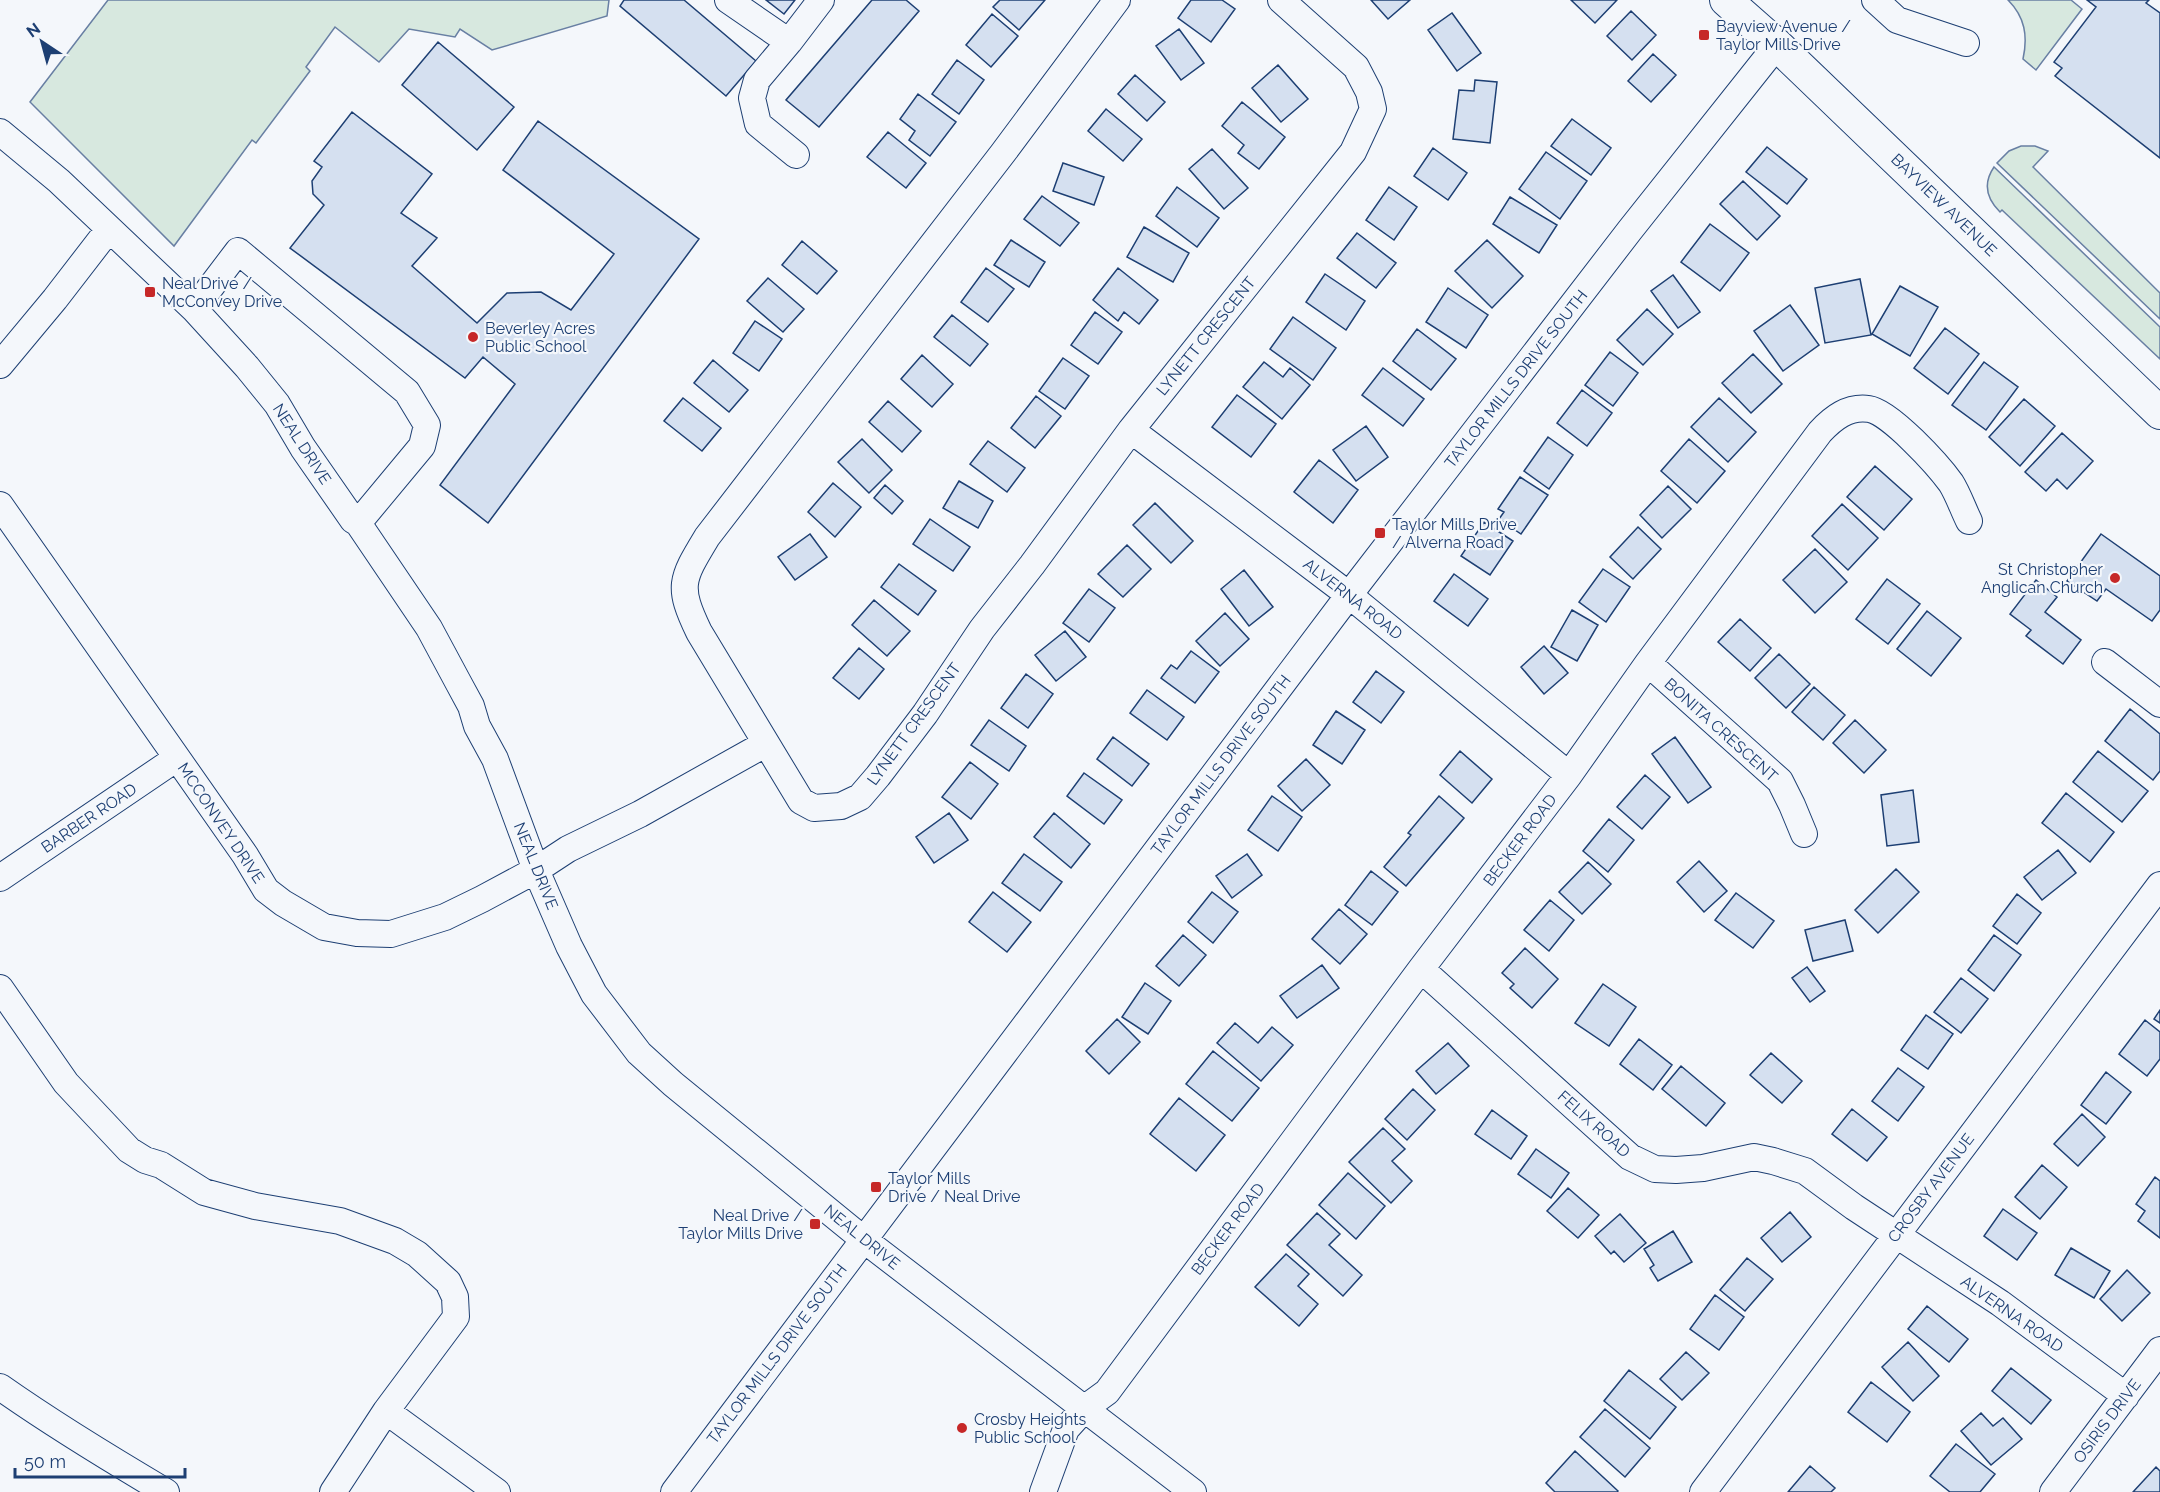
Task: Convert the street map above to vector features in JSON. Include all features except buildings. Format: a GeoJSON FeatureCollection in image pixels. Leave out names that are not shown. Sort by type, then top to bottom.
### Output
{"type":"FeatureCollection","features":[{"type":"Feature","properties":{"kind":"main road","name":"BAYVIEW AVENUE"},"geometry":{"type":"LineString","coordinates":[[1726,0],[1777,45],[2160,413]]}},
{"type":"Feature","properties":{"kind":"street"},"geometry":{"type":"LineString","coordinates":[[728,0],[789,42]]}},
{"type":"Feature","properties":{"kind":"street"},"geometry":{"type":"LineString","coordinates":[[796,155],[758,124],[752,98],[757,80],[822,0]]}},
{"type":"Feature","properties":{"kind":"street","name":"LYNETT CRESCENT"},"geometry":{"type":"LineString","coordinates":[[1117,0],[997,162],[707,537],[690,565],[683,591],[689,611],[765,744],[801,801],[814,808],[841,806],[860,797],[925,714],[982,629],[1131,430],[1353,152],[1372,109],[1369,92],[1356,67],[1290,3]]}},
{"type":"Feature","properties":{"kind":"street"},"geometry":{"type":"LineString","coordinates":[[1875,0],[1897,20],[1966,43]]}},
{"type":"Feature","properties":{"kind":"street","name":"TAYLOR MILLS DRIVE SOUTH"},"geometry":{"type":"LineString","coordinates":[[674,1492],[1349,595],[1777,45]]}},
{"type":"Feature","properties":{"kind":"street","name":"NEAL DRIVE"},"geometry":{"type":"LineString","coordinates":[[0,132],[59,181],[194,309],[277,404],[303,448],[353,520],[358,523],[429,628],[471,706],[477,726],[495,759],[536,870],[568,946],[594,994],[639,1053],[673,1084],[863,1239],[1193,1492]]}},
{"type":"Feature","properties":{"kind":"street"},"geometry":{"type":"LineString","coordinates":[[0,365],[109,229]]}},
{"type":"Feature","properties":{"kind":"street"},"geometry":{"type":"LineString","coordinates":[[194,309],[238,251],[407,392],[427,425],[422,446],[358,523]]}},
{"type":"Feature","properties":{"kind":"street","name":"BECKER ROAD"},"geometry":{"type":"LineString","coordinates":[[1043,1492],[1066,1429],[1085,1408],[1107,1392],[1421,969],[1569,775],[1648,663],[1820,432],[1835,417],[1850,410],[1870,409],[1898,426],[1951,484],[1969,521]]}},
{"type":"Feature","properties":{"kind":"street","name":"ALVERNA ROAD"},"geometry":{"type":"LineString","coordinates":[[1131,430],[1349,595],[1569,775]]}},
{"type":"Feature","properties":{"kind":"street","name":"MCCONVEY DRIVE"},"geometry":{"type":"LineString","coordinates":[[0,505],[245,855],[266,890],[283,903],[324,927],[357,933],[391,934],[445,917],[536,870],[568,849],[640,813],[765,744]]}},
{"type":"Feature","properties":{"kind":"street"},"geometry":{"type":"LineString","coordinates":[[2105,662],[2160,704]]}},
{"type":"Feature","properties":{"kind":"street","name":"BONITA CRESCENT"},"geometry":{"type":"LineString","coordinates":[[1648,663],[1780,781],[1804,834]]}},
{"type":"Feature","properties":{"kind":"street","name":"BARBER ROAD"},"geometry":{"type":"LineString","coordinates":[[0,879],[177,758]]}},
{"type":"Feature","properties":{"kind":"street","name":"CROSBY AVENUE"},"geometry":{"type":"LineString","coordinates":[[1702,1492],[2160,885]]}},
{"type":"Feature","properties":{"kind":"street","name":"FELIX ROAD"},"geometry":{"type":"LineString","coordinates":[[1421,969],[1630,1157],[1655,1169],[1676,1170],[1703,1168],[1754,1157],[1773,1161],[1805,1171],[1896,1235]]}},
{"type":"Feature","properties":{"kind":"street"},"geometry":{"type":"LineString","coordinates":[[0,988],[66,1083],[129,1150],[145,1160],[161,1165],[204,1192],[255,1206],[340,1221],[387,1238],[417,1254],[448,1282],[455,1297],[456,1317],[386,1411],[333,1492]]}},
{"type":"Feature","properties":{"kind":"street","name":"ALVERNA ROAD"},"geometry":{"type":"LineString","coordinates":[[1896,1235],[2000,1303],[2126,1396]]}},
{"type":"Feature","properties":{"kind":"street","name":"OSIRIS DRIVE"},"geometry":{"type":"LineString","coordinates":[[2053,1492],[2160,1350]]}},
{"type":"Feature","properties":{"kind":"street"},"geometry":{"type":"LineString","coordinates":[[0,1387],[76,1439],[116,1460],[166,1492]]}},
{"type":"Feature","properties":{"kind":"street"},"geometry":{"type":"LineString","coordinates":[[386,1411],[497,1492]]}},
{"type":"Feature","properties":{"kind":"shaded area"},"geometry":{"type":"Polygon","coordinates":[[[108,0],[609,0],[607,16],[492,50],[460,29],[455,37],[409,29],[379,62],[335,27],[306,67],[310,71],[256,143],[252,140],[174,246],[30,102],[108,0]]]}},
{"type":"Feature","properties":{"kind":"shaded area"},"geometry":{"type":"Polygon","coordinates":[[[2008,0],[2071,0],[2082,9],[2036,70],[2023,59],[2024,27],[2014,6],[2008,0]]]}},
{"type":"Feature","properties":{"kind":"shaded area"},"geometry":{"type":"Polygon","coordinates":[[[2021,146],[2035,146],[2048,151],[2033,167],[2160,293],[2160,319],[1997,163],[2009,151],[2021,146]]]}},
{"type":"Feature","properties":{"kind":"shaded area"},"geometry":{"type":"Polygon","coordinates":[[[1994,167],[2160,327],[2160,359],[2002,210],[2000,212],[1995,207],[1989,196],[1987,185],[1994,167]]]}},
{"type":"Feature","properties":{"kind":"place","name":"Bayview Avenue / Taylor Mills Drive"},"geometry":{"type":"Point","coordinates":[1704,35]}},
{"type":"Feature","properties":{"kind":"place","name":"Neal Drive / McConvey Drive"},"geometry":{"type":"Point","coordinates":[150,292]}},
{"type":"Feature","properties":{"kind":"place","name":"Beverley Acres Public School"},"geometry":{"type":"Point","coordinates":[473,337]}},
{"type":"Feature","properties":{"kind":"place","name":"Taylor Mills Drive / Alverna Road"},"geometry":{"type":"Point","coordinates":[1380,533]}},
{"type":"Feature","properties":{"kind":"place","name":"St Christopher Anglican Church"},"geometry":{"type":"Point","coordinates":[2115,578]}},
{"type":"Feature","properties":{"kind":"place","name":"Taylor Mills Drive / Neal Drive"},"geometry":{"type":"Point","coordinates":[876,1187]}},
{"type":"Feature","properties":{"kind":"place","name":"Neal Drive / Taylor Mills Drive"},"geometry":{"type":"Point","coordinates":[815,1224]}},
{"type":"Feature","properties":{"kind":"place","name":"Crosby Heights Public School"},"geometry":{"type":"Point","coordinates":[962,1428]}}]}
